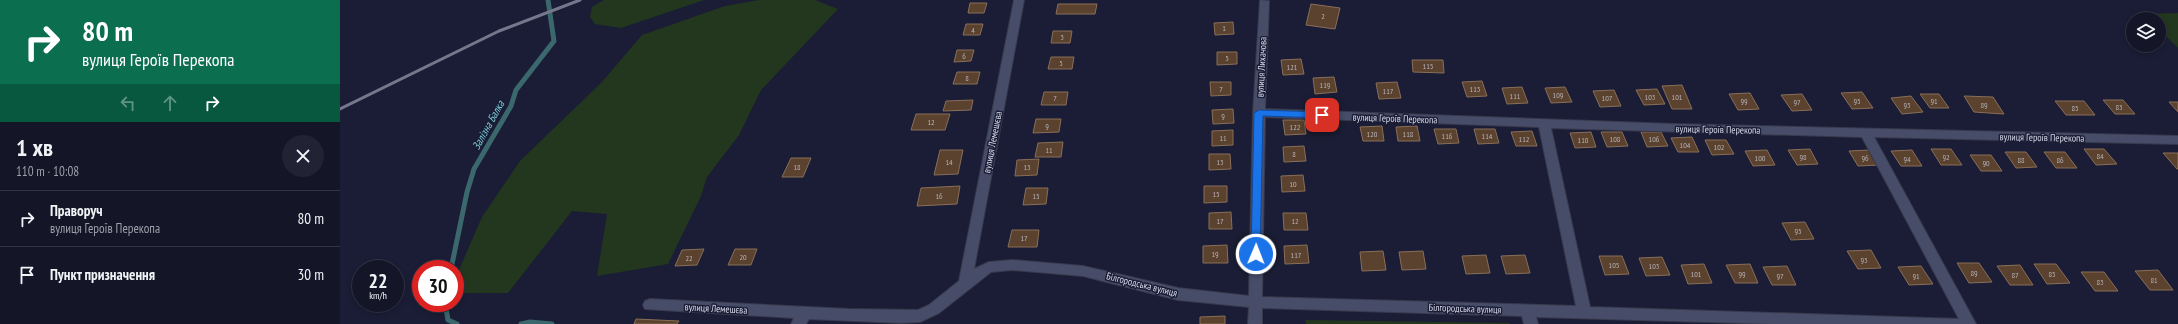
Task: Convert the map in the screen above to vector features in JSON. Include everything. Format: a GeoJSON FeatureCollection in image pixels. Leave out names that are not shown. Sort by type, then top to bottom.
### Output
{"type":"FeatureCollection","features":[{"type":"Feature","properties":{"kind":"street","name":"вулиця Лемешєва"},"geometry":{"type":"LineString","coordinates":[[966,283],[1019,0]]}},
{"type":"Feature","properties":{"kind":"street","name":"вулиця Лихачова"},"geometry":{"type":"LineString","coordinates":[[1255,324],[1254,302],[1259,113],[1264,1]]}},
{"type":"Feature","properties":{"kind":"street","name":"вулиця Героїв Перекопа"},"geometry":{"type":"LineString","coordinates":[[1259,113],[1866,133],[2178,140]]}},
{"type":"Feature","properties":{"kind":"street"},"geometry":{"type":"LineString","coordinates":[[1544,123],[1584,312]]}},
{"type":"Feature","properties":{"kind":"street"},"geometry":{"type":"LineString","coordinates":[[1866,133],[1969,324]]}},
{"type":"Feature","properties":{"kind":"street","name":"Білгородська вулиця"},"geometry":{"type":"LineString","coordinates":[[977,274],[989,267],[1012,265],[1053,267],[1101,274],[1178,294],[1254,302],[1958,324]]}},
{"type":"Feature","properties":{"kind":"street","name":"вулиця Лемешєва"},"geometry":{"type":"LineString","coordinates":[[650,305],[901,318],[920,316],[934,309],[977,274]]}},
{"type":"Feature","properties":{"kind":"street"},"geometry":{"type":"LineString","coordinates":[[1528,310],[1531,324]]}},
{"type":"Feature","properties":{"kind":"street"},"geometry":{"type":"LineString","coordinates":[[798,324],[806,312]]}},
{"type":"Feature","properties":{"kind":"green space"},"geometry":{"type":"Polygon","coordinates":[[[604,0],[704,0],[621,28],[595,24],[590,17],[592,7],[604,0]]]}},
{"type":"Feature","properties":{"kind":"green space"},"geometry":{"type":"Polygon","coordinates":[[[759,0],[815,0],[838,9],[761,90],[739,135],[707,177],[701,196],[668,264],[597,276],[607,214],[572,211],[508,293],[464,293],[463,260],[482,217],[520,161],[602,82],[642,35],[725,6],[759,0]]]}},
{"type":"Feature","properties":{"kind":"green space"},"geometry":{"type":"Polygon","coordinates":[[[2166,13],[2178,13],[2178,48],[2166,36],[2166,13]]]}},
{"type":"Feature","properties":{"kind":"green space"},"geometry":{"type":"Polygon","coordinates":[[[1305,320],[1510,323],[1510,324],[1306,324],[1305,320]]]}},
{"type":"Feature","properties":{"kind":"building"},"geometry":{"type":"Polygon","coordinates":[[[970,3],[987,3],[984,13],[968,13],[970,3]]]}},
{"type":"Feature","properties":{"kind":"building"},"geometry":{"type":"Polygon","coordinates":[[[1058,4],[1097,4],[1095,14],[1056,14],[1058,4]]]}},
{"type":"Feature","properties":{"kind":"building"},"geometry":{"type":"Polygon","coordinates":[[[1311,4],[1340,8],[1335,29],[1306,25],[1311,4]]]}},
{"type":"Feature","properties":{"kind":"building"},"geometry":{"type":"Polygon","coordinates":[[[1233,22],[1234,34],[1215,35],[1214,23],[1233,22]]]}},
{"type":"Feature","properties":{"kind":"building"},"geometry":{"type":"Polygon","coordinates":[[[966,24],[983,24],[980,35],[963,35],[966,24]]]}},
{"type":"Feature","properties":{"kind":"building"},"geometry":{"type":"Polygon","coordinates":[[[1053,31],[1072,31],[1070,43],[1051,43],[1053,31]]]}},
{"type":"Feature","properties":{"kind":"building"},"geometry":{"type":"Polygon","coordinates":[[[957,50],[974,50],[971,61],[954,62],[957,50]]]}},
{"type":"Feature","properties":{"kind":"building"},"geometry":{"type":"Polygon","coordinates":[[[1217,52],[1237,52],[1237,64],[1217,65],[1217,52]]]}},
{"type":"Feature","properties":{"kind":"building"},"geometry":{"type":"Polygon","coordinates":[[[1051,57],[1074,57],[1072,69],[1048,69],[1051,57]]]}},
{"type":"Feature","properties":{"kind":"building"},"geometry":{"type":"Polygon","coordinates":[[[1301,59],[1304,74],[1283,75],[1281,60],[1301,59]]]}},
{"type":"Feature","properties":{"kind":"building"},"geometry":{"type":"Polygon","coordinates":[[[1412,60],[1443,60],[1444,73],[1413,72],[1412,60]]]}},
{"type":"Feature","properties":{"kind":"building"},"geometry":{"type":"Polygon","coordinates":[[[957,72],[980,72],[977,84],[953,84],[957,72]]]}},
{"type":"Feature","properties":{"kind":"building"},"geometry":{"type":"Polygon","coordinates":[[[1334,77],[1337,92],[1315,94],[1313,78],[1334,77]]]}},
{"type":"Feature","properties":{"kind":"building"},"geometry":{"type":"Polygon","coordinates":[[[1482,81],[1487,96],[1467,97],[1462,82],[1482,81]]]}},
{"type":"Feature","properties":{"kind":"building"},"geometry":{"type":"Polygon","coordinates":[[[1210,82],[1231,82],[1231,95],[1211,96],[1210,82]]]}},
{"type":"Feature","properties":{"kind":"building"},"geometry":{"type":"Polygon","coordinates":[[[1397,82],[1401,98],[1379,99],[1376,83],[1397,82]]]}},
{"type":"Feature","properties":{"kind":"building"},"geometry":{"type":"Polygon","coordinates":[[[1682,85],[1692,109],[1672,109],[1662,86],[1682,85]]]}},
{"type":"Feature","properties":{"kind":"building"},"geometry":{"type":"Polygon","coordinates":[[[1522,87],[1528,103],[1507,104],[1502,88],[1522,87]]]}},
{"type":"Feature","properties":{"kind":"building"},"geometry":{"type":"Polygon","coordinates":[[[1565,87],[1572,102],[1551,103],[1545,88],[1565,87]]]}},
{"type":"Feature","properties":{"kind":"building"},"geometry":{"type":"Polygon","coordinates":[[[1657,89],[1665,104],[1644,105],[1636,90],[1657,89]]]}},
{"type":"Feature","properties":{"kind":"building"},"geometry":{"type":"Polygon","coordinates":[[[1614,90],[1621,106],[1600,107],[1593,91],[1614,90]]]}},
{"type":"Feature","properties":{"kind":"building"},"geometry":{"type":"Polygon","coordinates":[[[1044,92],[1068,92],[1066,105],[1041,105],[1044,92]]]}},
{"type":"Feature","properties":{"kind":"building"},"geometry":{"type":"Polygon","coordinates":[[[1862,92],[1873,108],[1852,109],[1841,93],[1862,92]]]}},
{"type":"Feature","properties":{"kind":"building"},"geometry":{"type":"Polygon","coordinates":[[[1750,93],[1759,109],[1738,110],[1729,94],[1750,93]]]}},
{"type":"Feature","properties":{"kind":"building"},"geometry":{"type":"Polygon","coordinates":[[[1802,94],[1812,110],[1792,111],[1781,95],[1802,94]]]}},
{"type":"Feature","properties":{"kind":"building"},"geometry":{"type":"Polygon","coordinates":[[[1920,94],[1939,94],[1949,108],[1930,108],[1920,94]]]}},
{"type":"Feature","properties":{"kind":"building"},"geometry":{"type":"Polygon","coordinates":[[[1911,96],[1923,112],[1902,114],[1891,98],[1911,96]]]}},
{"type":"Feature","properties":{"kind":"building"},"geometry":{"type":"Polygon","coordinates":[[[1964,96],[1993,97],[2004,114],[1974,112],[1964,96]]]}},
{"type":"Feature","properties":{"kind":"building"},"geometry":{"type":"Polygon","coordinates":[[[973,100],[971,110],[943,111],[946,101],[973,100]]]}},
{"type":"Feature","properties":{"kind":"building"},"geometry":{"type":"Polygon","coordinates":[[[2103,100],[2123,100],[2135,114],[2115,114],[2103,100]]]}},
{"type":"Feature","properties":{"kind":"building"},"geometry":{"type":"Polygon","coordinates":[[[2055,101],[2084,101],[2095,115],[2066,115],[2055,101]]]}},
{"type":"Feature","properties":{"kind":"building"},"geometry":{"type":"Polygon","coordinates":[[[2169,102],[2178,102],[2178,112],[2169,102]]]}},
{"type":"Feature","properties":{"kind":"building"},"geometry":{"type":"Polygon","coordinates":[[[1233,109],[1234,123],[1213,124],[1212,110],[1233,109]]]}},
{"type":"Feature","properties":{"kind":"building"},"geometry":{"type":"Polygon","coordinates":[[[916,114],[950,114],[945,130],[911,130],[916,114]]]}},
{"type":"Feature","properties":{"kind":"building"},"geometry":{"type":"Polygon","coordinates":[[[1036,119],[1061,119],[1059,132],[1033,133],[1036,119]]]}},
{"type":"Feature","properties":{"kind":"building"},"geometry":{"type":"Polygon","coordinates":[[[1283,120],[1304,120],[1306,134],[1285,135],[1283,120]]]}},
{"type":"Feature","properties":{"kind":"building"},"geometry":{"type":"Polygon","coordinates":[[[1382,126],[1384,141],[1363,141],[1360,127],[1382,126]]]}},
{"type":"Feature","properties":{"kind":"building"},"geometry":{"type":"Polygon","coordinates":[[[1417,126],[1420,141],[1398,141],[1396,127],[1417,126]]]}},
{"type":"Feature","properties":{"kind":"building"},"geometry":{"type":"Polygon","coordinates":[[[1434,129],[1456,129],[1459,143],[1438,144],[1434,129]]]}},
{"type":"Feature","properties":{"kind":"building"},"geometry":{"type":"Polygon","coordinates":[[[1474,129],[1495,129],[1499,143],[1478,144],[1474,129]]]}},
{"type":"Feature","properties":{"kind":"building"},"geometry":{"type":"Polygon","coordinates":[[[1233,130],[1233,145],[1212,146],[1212,131],[1233,130]]]}},
{"type":"Feature","properties":{"kind":"building"},"geometry":{"type":"Polygon","coordinates":[[[1532,131],[1537,146],[1516,146],[1511,132],[1532,131]]]}},
{"type":"Feature","properties":{"kind":"building"},"geometry":{"type":"Polygon","coordinates":[[[1591,132],[1596,147],[1575,148],[1570,133],[1591,132]]]}},
{"type":"Feature","properties":{"kind":"building"},"geometry":{"type":"Polygon","coordinates":[[[1601,132],[1622,132],[1628,146],[1607,147],[1601,132]]]}},
{"type":"Feature","properties":{"kind":"building"},"geometry":{"type":"Polygon","coordinates":[[[1641,132],[1661,132],[1668,146],[1647,147],[1641,132]]]}},
{"type":"Feature","properties":{"kind":"building"},"geometry":{"type":"Polygon","coordinates":[[[1692,137],[1699,152],[1678,152],[1671,138],[1692,137]]]}},
{"type":"Feature","properties":{"kind":"building"},"geometry":{"type":"Polygon","coordinates":[[[1705,140],[1726,140],[1734,154],[1712,155],[1705,140]]]}},
{"type":"Feature","properties":{"kind":"building"},"geometry":{"type":"Polygon","coordinates":[[[1063,142],[1061,157],[1035,157],[1038,143],[1063,142]]]}},
{"type":"Feature","properties":{"kind":"building"},"geometry":{"type":"Polygon","coordinates":[[[1304,146],[1306,161],[1284,162],[1283,147],[1304,146]]]}},
{"type":"Feature","properties":{"kind":"building"},"geometry":{"type":"Polygon","coordinates":[[[1810,149],[1818,164],[1797,165],[1788,150],[1810,149]]]}},
{"type":"Feature","properties":{"kind":"building"},"geometry":{"type":"Polygon","coordinates":[[[1931,149],[1951,149],[1962,165],[1941,165],[1931,149]]]}},
{"type":"Feature","properties":{"kind":"building"},"geometry":{"type":"Polygon","coordinates":[[[2084,149],[2104,149],[2117,164],[2096,165],[2084,149]]]}},
{"type":"Feature","properties":{"kind":"building"},"geometry":{"type":"Polygon","coordinates":[[[940,150],[963,150],[958,174],[934,175],[940,150]]]}},
{"type":"Feature","properties":{"kind":"building"},"geometry":{"type":"Polygon","coordinates":[[[1767,150],[1775,165],[1753,166],[1745,151],[1767,150]]]}},
{"type":"Feature","properties":{"kind":"building"},"geometry":{"type":"Polygon","coordinates":[[[1870,150],[1880,165],[1858,166],[1849,151],[1870,150]]]}},
{"type":"Feature","properties":{"kind":"building"},"geometry":{"type":"Polygon","coordinates":[[[1912,150],[1922,166],[1901,166],[1891,151],[1912,150]]]}},
{"type":"Feature","properties":{"kind":"building"},"geometry":{"type":"Polygon","coordinates":[[[2005,152],[2026,152],[2037,167],[2016,168],[2005,152]]]}},
{"type":"Feature","properties":{"kind":"building"},"geometry":{"type":"Polygon","coordinates":[[[2044,152],[2065,152],[2077,168],[2056,168],[2044,152]]]}},
{"type":"Feature","properties":{"kind":"building"},"geometry":{"type":"Polygon","coordinates":[[[2163,153],[2178,153],[2178,169],[2177,169],[2163,153]]]}},
{"type":"Feature","properties":{"kind":"building"},"geometry":{"type":"Polygon","coordinates":[[[1209,154],[1230,154],[1231,169],[1209,170],[1209,154]]]}},
{"type":"Feature","properties":{"kind":"building"},"geometry":{"type":"Polygon","coordinates":[[[1970,155],[1991,155],[2002,171],[1981,171],[1970,155]]]}},
{"type":"Feature","properties":{"kind":"building"},"geometry":{"type":"Polygon","coordinates":[[[791,158],[811,158],[803,177],[782,177],[791,158]]]}},
{"type":"Feature","properties":{"kind":"building"},"geometry":{"type":"Polygon","coordinates":[[[1039,159],[1037,175],[1015,176],[1017,160],[1039,159]]]}},
{"type":"Feature","properties":{"kind":"building"},"geometry":{"type":"Polygon","coordinates":[[[1303,175],[1305,191],[1282,192],[1281,176],[1303,175]]]}},
{"type":"Feature","properties":{"kind":"building"},"geometry":{"type":"Polygon","coordinates":[[[960,186],[957,204],[917,206],[921,188],[960,186]]]}},
{"type":"Feature","properties":{"kind":"building"},"geometry":{"type":"Polygon","coordinates":[[[1204,186],[1227,186],[1227,202],[1204,203],[1204,186]]]}},
{"type":"Feature","properties":{"kind":"building"},"geometry":{"type":"Polygon","coordinates":[[[1026,188],[1048,188],[1046,204],[1023,205],[1026,188]]]}},
{"type":"Feature","properties":{"kind":"building"},"geometry":{"type":"Polygon","coordinates":[[[1231,212],[1232,229],[1209,229],[1209,213],[1231,212]]]}},
{"type":"Feature","properties":{"kind":"building"},"geometry":{"type":"Polygon","coordinates":[[[1283,213],[1306,213],[1308,230],[1284,230],[1283,213]]]}},
{"type":"Feature","properties":{"kind":"building"},"geometry":{"type":"Polygon","coordinates":[[[1805,222],[1814,239],[1791,240],[1782,223],[1805,222]]]}},
{"type":"Feature","properties":{"kind":"building"},"geometry":{"type":"Polygon","coordinates":[[[1012,230],[1039,230],[1037,247],[1008,247],[1012,230]]]}},
{"type":"Feature","properties":{"kind":"building"},"geometry":{"type":"Polygon","coordinates":[[[1227,245],[1228,263],[1203,263],[1203,246],[1227,245]]]}},
{"type":"Feature","properties":{"kind":"building"},"geometry":{"type":"Polygon","coordinates":[[[1307,245],[1309,263],[1285,264],[1284,246],[1307,245]]]}},
{"type":"Feature","properties":{"kind":"building"},"geometry":{"type":"Polygon","coordinates":[[[704,249],[697,265],[675,266],[682,250],[704,249]]]}},
{"type":"Feature","properties":{"kind":"building"},"geometry":{"type":"Polygon","coordinates":[[[735,249],[757,249],[751,265],[728,265],[735,249]]]}},
{"type":"Feature","properties":{"kind":"building"},"geometry":{"type":"Polygon","coordinates":[[[1871,250],[1881,268],[1858,269],[1847,251],[1871,250]]]}},
{"type":"Feature","properties":{"kind":"building"},"geometry":{"type":"Polygon","coordinates":[[[1383,251],[1386,270],[1362,271],[1360,252],[1383,251]]]}},
{"type":"Feature","properties":{"kind":"building"},"geometry":{"type":"Polygon","coordinates":[[[1423,251],[1426,269],[1402,270],[1399,252],[1423,251]]]}},
{"type":"Feature","properties":{"kind":"building"},"geometry":{"type":"Polygon","coordinates":[[[1486,255],[1490,273],[1466,274],[1462,256],[1486,255]]]}},
{"type":"Feature","properties":{"kind":"building"},"geometry":{"type":"Polygon","coordinates":[[[1525,255],[1530,273],[1506,274],[1501,256],[1525,255]]]}},
{"type":"Feature","properties":{"kind":"building"},"geometry":{"type":"Polygon","coordinates":[[[1599,256],[1622,256],[1629,274],[1605,275],[1599,256]]]}},
{"type":"Feature","properties":{"kind":"building"},"geometry":{"type":"Polygon","coordinates":[[[1662,257],[1670,275],[1646,276],[1639,258],[1662,257]]]}},
{"type":"Feature","properties":{"kind":"building"},"geometry":{"type":"Polygon","coordinates":[[[1957,263],[1979,263],[1992,282],[1969,283],[1957,263]]]}},
{"type":"Feature","properties":{"kind":"building"},"geometry":{"type":"Polygon","coordinates":[[[1704,264],[1712,283],[1688,284],[1681,265],[1704,264]]]}},
{"type":"Feature","properties":{"kind":"building"},"geometry":{"type":"Polygon","coordinates":[[[1750,264],[1758,283],[1735,283],[1726,265],[1750,264]]]}},
{"type":"Feature","properties":{"kind":"building"},"geometry":{"type":"Polygon","coordinates":[[[2034,264],[2056,264],[2070,283],[2047,284],[2034,264]]]}},
{"type":"Feature","properties":{"kind":"building"},"geometry":{"type":"Polygon","coordinates":[[[2020,265],[2033,285],[2010,285],[1997,266],[2020,265]]]}},
{"type":"Feature","properties":{"kind":"building"},"geometry":{"type":"Polygon","coordinates":[[[1787,266],[1796,285],[1772,285],[1763,267],[1787,266]]]}},
{"type":"Feature","properties":{"kind":"building"},"geometry":{"type":"Polygon","coordinates":[[[1921,266],[1933,284],[1909,285],[1898,267],[1921,266]]]}},
{"type":"Feature","properties":{"kind":"building"},"geometry":{"type":"Polygon","coordinates":[[[2158,270],[2173,290],[2150,290],[2135,271],[2158,270]]]}},
{"type":"Feature","properties":{"kind":"building"},"geometry":{"type":"Polygon","coordinates":[[[2081,272],[2104,272],[2118,291],[2095,291],[2081,272]]]}},
{"type":"Feature","properties":{"kind":"building"},"geometry":{"type":"Polygon","coordinates":[[[1225,316],[1225,324],[1200,324],[1200,317],[1225,316]]]}},
{"type":"Feature","properties":{"kind":"building"},"geometry":{"type":"Polygon","coordinates":[[[636,319],[679,321],[677,324],[634,324],[636,319]]]}},
{"type":"Feature","properties":{"kind":"waterway","name":"Залізна Балка"},"geometry":{"type":"LineString","coordinates":[[453,260],[467,192],[474,169],[511,106],[516,90],[554,41],[548,0]]}},
{"type":"Feature","properties":{"kind":"waterway","name":"Залізна Балка"},"geometry":{"type":"LineString","coordinates":[[447,312],[448,320],[457,324]]}},
{"type":"Feature","properties":{"kind":"waterway","name":"Залізна Балка"},"geometry":{"type":"LineString","coordinates":[[521,324],[530,322],[552,324]]}},
{"type":"Feature","properties":{"kind":"railway"},"geometry":{"type":"LineString","coordinates":[[340,109],[499,31],[580,0]]}},
{"type":"Feature","properties":{"kind":"route"},"geometry":{"type":"LineString","coordinates":[[1256,254],[1259,113],[1322,115]]}}]}
